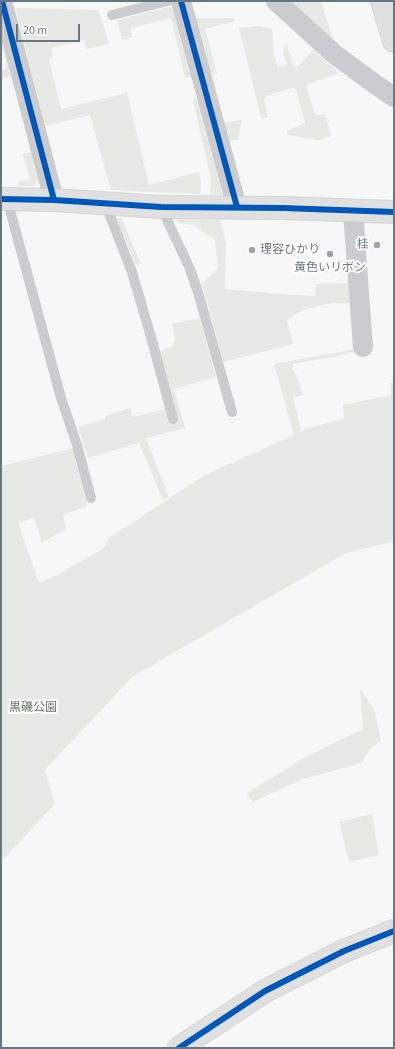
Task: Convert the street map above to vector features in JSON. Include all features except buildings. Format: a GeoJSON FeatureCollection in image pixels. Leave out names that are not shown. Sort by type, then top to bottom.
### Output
{"type":"FeatureCollection","features":[{"type":"Feature","properties":{"kind":"street"},"geometry":{"type":"LineString","coordinates":[[2,1],[54,200]]}},
{"type":"Feature","properties":{"kind":"street"},"geometry":{"type":"LineString","coordinates":[[181,1],[237,207]]}},
{"type":"Feature","properties":{"kind":"street"},"geometry":{"type":"LineString","coordinates":[[276,1],[333,53],[394,97]]}},
{"type":"Feature","properties":{"kind":"street"},"geometry":{"type":"LineString","coordinates":[[382,1],[394,41]]}},
{"type":"Feature","properties":{"kind":"street"},"geometry":{"type":"LineString","coordinates":[[4,199],[54,200],[161,207],[237,207],[394,212]]}},
{"type":"Feature","properties":{"kind":"street"},"geometry":{"type":"LineString","coordinates":[[353,211],[364,347]]}},
{"type":"Feature","properties":{"kind":"street"},"geometry":{"type":"LineString","coordinates":[[179,1048],[265,991],[344,951],[394,931]]}},
{"type":"Feature","properties":{"kind":"lane"},"geometry":{"type":"LineString","coordinates":[[112,15],[168,1]]}},
{"type":"Feature","properties":{"kind":"lane"},"geometry":{"type":"LineString","coordinates":[[4,199],[61,398],[77,445],[91,498]]}},
{"type":"Feature","properties":{"kind":"lane"},"geometry":{"type":"LineString","coordinates":[[105,203],[132,272],[173,419]]}},
{"type":"Feature","properties":{"kind":"lane"},"geometry":{"type":"LineString","coordinates":[[161,207],[190,269],[198,292],[232,412]]}},
{"type":"Feature","properties":{"kind":"green space"},"geometry":{"type":"Polygon","coordinates":[[[289,1],[321,1],[334,43],[289,1]]]}},
{"type":"Feature","properties":{"kind":"green space"},"geometry":{"type":"Polygon","coordinates":[[[177,5],[195,76],[185,78],[171,18],[130,28],[132,37],[122,40],[117,20],[177,5]]]}},
{"type":"Feature","properties":{"kind":"green space"},"geometry":{"type":"Polygon","coordinates":[[[15,8],[99,10],[109,44],[86,49],[84,40],[51,48],[53,57],[49,59],[61,109],[127,93],[149,185],[199,172],[201,183],[200,194],[111,190],[90,115],[45,126],[15,8]]]}},
{"type":"Feature","properties":{"kind":"green space"},"geometry":{"type":"Polygon","coordinates":[[[194,18],[234,18],[235,21],[205,29],[217,74],[209,72],[194,18]]]}},
{"type":"Feature","properties":{"kind":"green space"},"geometry":{"type":"Polygon","coordinates":[[[259,26],[272,29],[274,57],[278,67],[287,65],[283,54],[286,43],[294,67],[299,66],[313,50],[339,73],[306,85],[314,113],[320,115],[325,114],[331,136],[318,140],[288,135],[287,131],[305,123],[296,90],[293,88],[266,96],[264,100],[268,117],[261,118],[239,28],[259,26]]]}},
{"type":"Feature","properties":{"kind":"green space"},"geometry":{"type":"Polygon","coordinates":[[[1,31],[13,76],[1,79],[1,70],[4,70],[7,65],[1,41],[1,31]]]}},
{"type":"Feature","properties":{"kind":"green space"},"geometry":{"type":"Polygon","coordinates":[[[202,97],[225,195],[210,195],[211,182],[209,170],[193,100],[202,97]]]}},
{"type":"Feature","properties":{"kind":"green space"},"geometry":{"type":"Polygon","coordinates":[[[242,120],[238,140],[228,141],[222,123],[242,120]]]}},
{"type":"Feature","properties":{"kind":"green space"},"geometry":{"type":"Polygon","coordinates":[[[32,152],[39,179],[34,186],[17,186],[18,181],[30,179],[23,154],[32,152]]]}},
{"type":"Feature","properties":{"kind":"green space"},"geometry":{"type":"Polygon","coordinates":[[[116,218],[121,218],[141,264],[136,265],[116,218]]]}},
{"type":"Feature","properties":{"kind":"green space"},"geometry":{"type":"Polygon","coordinates":[[[177,218],[220,220],[226,243],[225,289],[315,296],[316,284],[353,283],[355,303],[331,303],[302,310],[287,320],[293,344],[223,362],[202,283],[218,269],[215,239],[194,225],[178,223],[177,218]]]}},
{"type":"Feature","properties":{"kind":"green space"},"geometry":{"type":"Polygon","coordinates":[[[200,318],[216,377],[174,389],[185,428],[146,438],[169,497],[163,500],[139,443],[88,458],[78,427],[105,419],[105,416],[130,408],[133,417],[173,407],[158,352],[172,347],[175,339],[172,324],[200,318]]]}},
{"type":"Feature","properties":{"kind":"green space","name":"黒磯公園"},"geometry":{"type":"Polygon","coordinates":[[[356,349],[356,352],[293,364],[292,369],[296,374],[303,395],[293,397],[301,431],[344,419],[343,405],[391,395],[390,383],[394,383],[394,541],[344,554],[132,677],[45,770],[55,804],[1,862],[1,466],[73,448],[87,506],[63,515],[66,529],[42,543],[34,518],[18,523],[39,583],[57,575],[104,548],[109,538],[205,475],[294,435],[274,364],[356,349]]]}},
{"type":"Feature","properties":{"kind":"green space"},"geometry":{"type":"Polygon","coordinates":[[[360,688],[375,712],[381,740],[369,750],[362,763],[303,779],[252,802],[247,793],[304,758],[363,729],[360,688]]]}},
{"type":"Feature","properties":{"kind":"green space"},"geometry":{"type":"Polygon","coordinates":[[[372,814],[379,855],[349,862],[339,822],[372,814]]]}},
{"type":"Feature","properties":{"kind":"cycle path"},"geometry":{"type":"LineString","coordinates":[[2,1],[54,200]]}},
{"type":"Feature","properties":{"kind":"cycle path"},"geometry":{"type":"LineString","coordinates":[[181,1],[237,207]]}},
{"type":"Feature","properties":{"kind":"cycle path"},"geometry":{"type":"LineString","coordinates":[[1,199],[54,200],[161,207],[283,208],[394,212]]}},
{"type":"Feature","properties":{"kind":"cycle path"},"geometry":{"type":"LineString","coordinates":[[179,1048],[265,991],[344,951],[394,931]]}},
{"type":"Feature","properties":{"kind":"place","name":"桂"},"geometry":{"type":"Point","coordinates":[377,245]}},
{"type":"Feature","properties":{"kind":"place","name":"理容ひかり"},"geometry":{"type":"Point","coordinates":[252,250]}},
{"type":"Feature","properties":{"kind":"place","name":"黄色いリボン"},"geometry":{"type":"Point","coordinates":[330,254]}}]}
